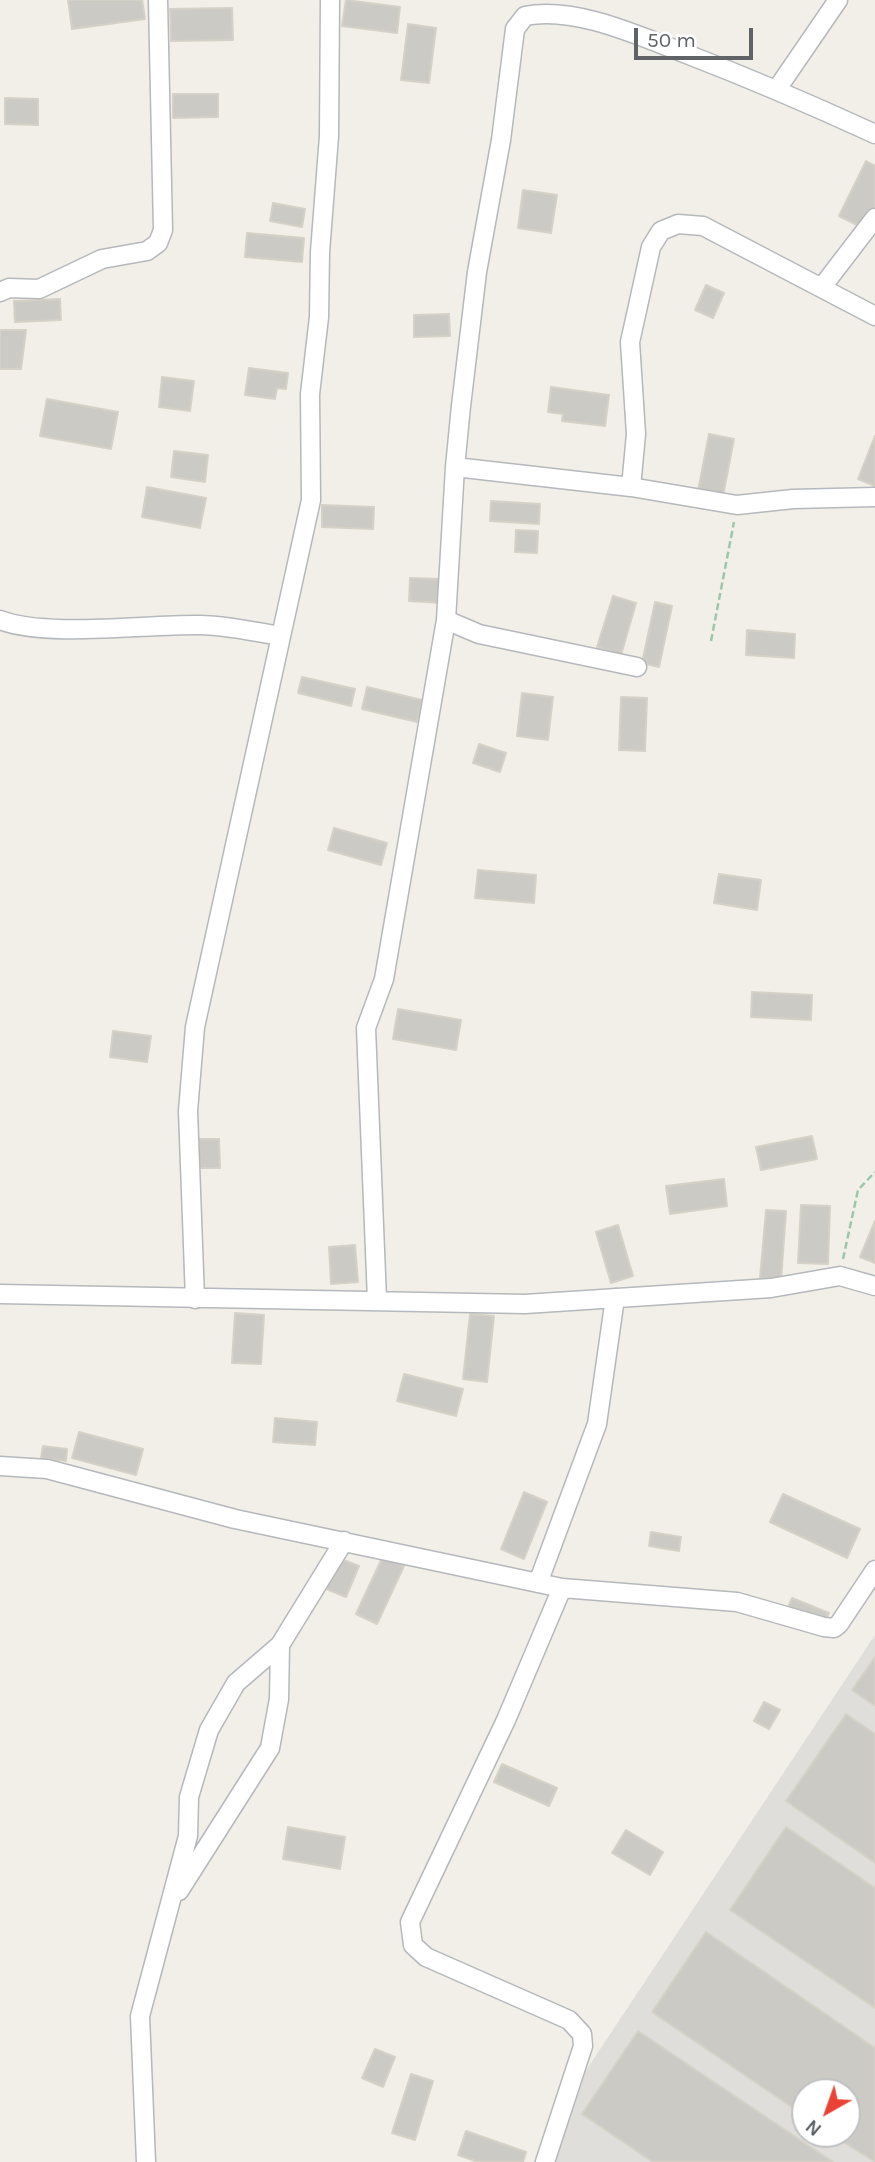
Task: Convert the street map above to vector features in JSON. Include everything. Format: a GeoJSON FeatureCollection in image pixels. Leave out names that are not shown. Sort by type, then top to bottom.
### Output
{"type":"FeatureCollection","features":[{"type":"Feature","properties":{"kind":"street"},"geometry":{"type":"LineString","coordinates":[[0,292],[9,288],[39,289],[102,259],[147,251],[158,243],[163,230],[158,0]]}},
{"type":"Feature","properties":{"kind":"street"},"geometry":{"type":"LineString","coordinates":[[195,1299],[188,1111],[195,1027],[311,500],[310,394],[319,317],[320,252],[329,136],[330,0]]}},
{"type":"Feature","properties":{"kind":"street"},"geometry":{"type":"LineString","coordinates":[[777,89],[838,0]]}},
{"type":"Feature","properties":{"kind":"street"},"geometry":{"type":"LineString","coordinates":[[377,1300],[366,1028],[384,979],[446,620],[454,467],[477,272],[501,140],[515,29],[525,16],[544,12],[616,27],[777,89],[875,134]]}},
{"type":"Feature","properties":{"kind":"street"},"geometry":{"type":"LineString","coordinates":[[821,287],[875,218]]}},
{"type":"Feature","properties":{"kind":"street"},"geometry":{"type":"LineString","coordinates":[[631,486],[636,434],[630,342],[651,247],[661,230],[678,224],[703,226],[875,316]]}},
{"type":"Feature","properties":{"kind":"street"},"geometry":{"type":"LineString","coordinates":[[454,467],[631,486],[737,505],[793,499],[875,497]]}},
{"type":"Feature","properties":{"kind":"street"},"geometry":{"type":"LineString","coordinates":[[0,620],[15,626],[48,628],[203,625],[281,636]]}},
{"type":"Feature","properties":{"kind":"street"},"geometry":{"type":"LineString","coordinates":[[446,620],[480,634],[637,667]]}},
{"type":"Feature","properties":{"kind":"street"},"geometry":{"type":"LineString","coordinates":[[0,1294],[525,1304],[771,1288],[840,1276],[875,1286]]}},
{"type":"Feature","properties":{"kind":"street"},"geometry":{"type":"LineString","coordinates":[[538,1583],[597,1424],[615,1298]]}},
{"type":"Feature","properties":{"kind":"street"},"geometry":{"type":"LineString","coordinates":[[0,1466],[47,1469],[235,1519],[562,1588],[737,1602],[834,1628],[875,1570]]}},
{"type":"Feature","properties":{"kind":"street"},"geometry":{"type":"LineString","coordinates":[[146,2162],[140,2016],[188,1836],[189,1797],[209,1730],[236,1683],[280,1645],[344,1541]]}},
{"type":"Feature","properties":{"kind":"street"},"geometry":{"type":"LineString","coordinates":[[545,2162],[583,2046],[582,2034],[569,2020],[426,1957],[414,1945],[410,1923],[506,1720],[562,1588]]}},
{"type":"Feature","properties":{"kind":"street"},"geometry":{"type":"LineString","coordinates":[[170,1905],[270,1748],[279,1699],[280,1645]]}},
{"type":"Feature","properties":{"kind":"path"},"geometry":{"type":"LineString","coordinates":[[710,641],[737,505]]}},
{"type":"Feature","properties":{"kind":"path"},"geometry":{"type":"LineString","coordinates":[[840,1276],[858,1190],[875,1172]]}},
{"type":"Feature","properties":{"kind":"shaded area"},"geometry":{"type":"Polygon","coordinates":[[[875,1635],[875,2162],[555,2162],[583,2075],[875,1635]]]}},
{"type":"Feature","properties":{"kind":"building"},"geometry":{"type":"Polygon","coordinates":[[[68,0],[142,0],[145,19],[72,29],[68,0]]]}},
{"type":"Feature","properties":{"kind":"building"},"geometry":{"type":"Polygon","coordinates":[[[346,0],[400,7],[397,33],[342,26],[346,0]]]}},
{"type":"Feature","properties":{"kind":"building"},"geometry":{"type":"Polygon","coordinates":[[[232,8],[233,40],[171,41],[170,9],[232,8]]]}},
{"type":"Feature","properties":{"kind":"building"},"geometry":{"type":"Polygon","coordinates":[[[408,24],[436,28],[429,83],[401,80],[408,24]]]}},
{"type":"Feature","properties":{"kind":"building"},"geometry":{"type":"Polygon","coordinates":[[[173,94],[218,94],[218,117],[173,118],[173,94]]]}},
{"type":"Feature","properties":{"kind":"building"},"geometry":{"type":"Polygon","coordinates":[[[5,98],[38,99],[38,125],[5,124],[5,98]]]}},
{"type":"Feature","properties":{"kind":"building"},"geometry":{"type":"Polygon","coordinates":[[[866,161],[875,166],[875,209],[865,229],[839,216],[866,161]]]}},
{"type":"Feature","properties":{"kind":"building"},"geometry":{"type":"Polygon","coordinates":[[[523,190],[557,195],[551,233],[518,228],[523,190]]]}},
{"type":"Feature","properties":{"kind":"building"},"geometry":{"type":"Polygon","coordinates":[[[273,203],[305,209],[302,227],[270,221],[273,203]]]}},
{"type":"Feature","properties":{"kind":"building"},"geometry":{"type":"Polygon","coordinates":[[[247,233],[304,238],[302,262],[245,257],[247,233]]]}},
{"type":"Feature","properties":{"kind":"building"},"geometry":{"type":"Polygon","coordinates":[[[706,285],[724,293],[713,318],[695,310],[706,285]]]}},
{"type":"Feature","properties":{"kind":"building"},"geometry":{"type":"Polygon","coordinates":[[[60,299],[61,320],[15,322],[14,301],[60,299]]]}},
{"type":"Feature","properties":{"kind":"building"},"geometry":{"type":"Polygon","coordinates":[[[449,314],[450,336],[414,337],[414,315],[449,314]]]}},
{"type":"Feature","properties":{"kind":"building"},"geometry":{"type":"Polygon","coordinates":[[[0,330],[26,330],[21,369],[0,369],[0,330]]]}},
{"type":"Feature","properties":{"kind":"building"},"geometry":{"type":"Polygon","coordinates":[[[249,368],[288,373],[286,389],[277,388],[275,399],[245,395],[249,368]]]}},
{"type":"Feature","properties":{"kind":"building"},"geometry":{"type":"Polygon","coordinates":[[[162,377],[194,381],[190,411],[159,407],[162,377]]]}},
{"type":"Feature","properties":{"kind":"building"},"geometry":{"type":"Polygon","coordinates":[[[551,387],[609,395],[605,426],[562,421],[563,414],[548,412],[551,387]]]}},
{"type":"Feature","properties":{"kind":"building"},"geometry":{"type":"Polygon","coordinates":[[[47,399],[118,412],[111,449],[40,436],[47,399]]]}},
{"type":"Feature","properties":{"kind":"building"},"geometry":{"type":"Polygon","coordinates":[[[709,434],[734,439],[722,501],[697,496],[709,434]]]}},
{"type":"Feature","properties":{"kind":"building"},"geometry":{"type":"Polygon","coordinates":[[[875,436],[875,486],[858,479],[875,436]]]}},
{"type":"Feature","properties":{"kind":"building"},"geometry":{"type":"Polygon","coordinates":[[[174,451],[208,455],[205,482],[171,477],[174,451]]]}},
{"type":"Feature","properties":{"kind":"building"},"geometry":{"type":"Polygon","coordinates":[[[147,487],[206,498],[200,528],[142,517],[147,487]]]}},
{"type":"Feature","properties":{"kind":"building"},"geometry":{"type":"Polygon","coordinates":[[[491,501],[540,504],[539,524],[490,521],[491,501]]]}},
{"type":"Feature","properties":{"kind":"building"},"geometry":{"type":"Polygon","coordinates":[[[322,505],[374,507],[373,529],[322,527],[322,505]]]}},
{"type":"Feature","properties":{"kind":"building"},"geometry":{"type":"Polygon","coordinates":[[[516,530],[538,531],[537,553],[515,552],[516,530]]]}},
{"type":"Feature","properties":{"kind":"building"},"geometry":{"type":"Polygon","coordinates":[[[410,578],[442,579],[441,603],[409,601],[410,578]]]}},
{"type":"Feature","properties":{"kind":"building"},"geometry":{"type":"Polygon","coordinates":[[[613,596],[636,603],[621,655],[597,647],[613,596]]]}},
{"type":"Feature","properties":{"kind":"building"},"geometry":{"type":"Polygon","coordinates":[[[655,602],[672,606],[659,667],[642,663],[655,602]]]}},
{"type":"Feature","properties":{"kind":"building"},"geometry":{"type":"Polygon","coordinates":[[[747,630],[795,634],[794,658],[746,655],[747,630]]]}},
{"type":"Feature","properties":{"kind":"building"},"geometry":{"type":"Polygon","coordinates":[[[302,677],[355,689],[351,706],[298,693],[302,677]]]}},
{"type":"Feature","properties":{"kind":"building"},"geometry":{"type":"Polygon","coordinates":[[[367,687],[422,700],[417,722],[362,709],[367,687]]]}},
{"type":"Feature","properties":{"kind":"building"},"geometry":{"type":"Polygon","coordinates":[[[522,693],[553,697],[548,740],[517,736],[522,693]]]}},
{"type":"Feature","properties":{"kind":"building"},"geometry":{"type":"Polygon","coordinates":[[[621,697],[647,698],[645,751],[619,750],[621,697]]]}},
{"type":"Feature","properties":{"kind":"building"},"geometry":{"type":"Polygon","coordinates":[[[479,744],[506,753],[500,772],[473,763],[479,744]]]}},
{"type":"Feature","properties":{"kind":"building"},"geometry":{"type":"Polygon","coordinates":[[[334,828],[387,843],[381,865],[328,850],[334,828]]]}},
{"type":"Feature","properties":{"kind":"building"},"geometry":{"type":"Polygon","coordinates":[[[478,870],[536,875],[534,903],[475,898],[478,870]]]}},
{"type":"Feature","properties":{"kind":"building"},"geometry":{"type":"Polygon","coordinates":[[[719,874],[761,880],[757,910],[714,903],[719,874]]]}},
{"type":"Feature","properties":{"kind":"building"},"geometry":{"type":"Polygon","coordinates":[[[752,992],[812,995],[811,1020],[751,1017],[752,992]]]}},
{"type":"Feature","properties":{"kind":"building"},"geometry":{"type":"Polygon","coordinates":[[[398,1009],[461,1020],[456,1050],[393,1039],[398,1009]]]}},
{"type":"Feature","properties":{"kind":"building"},"geometry":{"type":"Polygon","coordinates":[[[113,1031],[151,1036],[147,1062],[110,1057],[113,1031]]]}},
{"type":"Feature","properties":{"kind":"building"},"geometry":{"type":"Polygon","coordinates":[[[812,1136],[817,1159],[761,1170],[756,1147],[812,1136]]]}},
{"type":"Feature","properties":{"kind":"building"},"geometry":{"type":"Polygon","coordinates":[[[199,1139],[219,1139],[220,1168],[199,1168],[199,1139]]]}},
{"type":"Feature","properties":{"kind":"building"},"geometry":{"type":"Polygon","coordinates":[[[724,1179],[727,1206],[670,1214],[666,1186],[724,1179]]]}},
{"type":"Feature","properties":{"kind":"building"},"geometry":{"type":"Polygon","coordinates":[[[801,1205],[830,1206],[828,1264],[798,1263],[801,1205]]]}},
{"type":"Feature","properties":{"kind":"building"},"geometry":{"type":"Polygon","coordinates":[[[766,1210],[786,1211],[781,1280],[760,1278],[766,1210]]]}},
{"type":"Feature","properties":{"kind":"building"},"geometry":{"type":"Polygon","coordinates":[[[875,1221],[875,1263],[860,1257],[875,1221]]]}},
{"type":"Feature","properties":{"kind":"building"},"geometry":{"type":"Polygon","coordinates":[[[618,1225],[633,1276],[611,1283],[596,1232],[618,1225]]]}},
{"type":"Feature","properties":{"kind":"building"},"geometry":{"type":"Polygon","coordinates":[[[355,1245],[358,1282],[331,1284],[329,1247],[355,1245]]]}},
{"type":"Feature","properties":{"kind":"building"},"geometry":{"type":"Polygon","coordinates":[[[235,1313],[264,1315],[261,1364],[232,1363],[235,1313]]]}},
{"type":"Feature","properties":{"kind":"building"},"geometry":{"type":"Polygon","coordinates":[[[470,1314],[494,1316],[487,1382],[463,1379],[470,1314]]]}},
{"type":"Feature","properties":{"kind":"building"},"geometry":{"type":"Polygon","coordinates":[[[404,1374],[463,1389],[456,1416],[397,1401],[404,1374]]]}},
{"type":"Feature","properties":{"kind":"building"},"geometry":{"type":"Polygon","coordinates":[[[275,1418],[317,1422],[315,1445],[273,1442],[275,1418]]]}},
{"type":"Feature","properties":{"kind":"building"},"geometry":{"type":"Polygon","coordinates":[[[79,1432],[143,1449],[136,1475],[72,1458],[79,1432]]]}},
{"type":"Feature","properties":{"kind":"building"},"geometry":{"type":"Polygon","coordinates":[[[43,1446],[67,1449],[66,1461],[41,1458],[43,1446]]]}},
{"type":"Feature","properties":{"kind":"building"},"geometry":{"type":"Polygon","coordinates":[[[524,1492],[547,1502],[524,1559],[501,1549],[524,1492]]]}},
{"type":"Feature","properties":{"kind":"building"},"geometry":{"type":"Polygon","coordinates":[[[783,1494],[860,1529],[847,1558],[770,1522],[783,1494]]]}},
{"type":"Feature","properties":{"kind":"building"},"geometry":{"type":"Polygon","coordinates":[[[651,1532],[681,1537],[679,1551],[649,1546],[651,1532]]]}},
{"type":"Feature","properties":{"kind":"building"},"geometry":{"type":"Polygon","coordinates":[[[383,1556],[404,1566],[377,1624],[356,1614],[383,1556]]]}},
{"type":"Feature","properties":{"kind":"building"},"geometry":{"type":"Polygon","coordinates":[[[336,1557],[359,1566],[346,1597],[324,1588],[336,1557]]]}},
{"type":"Feature","properties":{"kind":"building"},"geometry":{"type":"Polygon","coordinates":[[[792,1598],[829,1613],[825,1623],[788,1607],[792,1598]]]}},
{"type":"Feature","properties":{"kind":"building"},"geometry":{"type":"Polygon","coordinates":[[[875,1657],[875,1706],[852,1690],[875,1657]]]}},
{"type":"Feature","properties":{"kind":"building"},"geometry":{"type":"Polygon","coordinates":[[[764,1702],[780,1710],[769,1729],[754,1721],[764,1702]]]}},
{"type":"Feature","properties":{"kind":"building"},"geometry":{"type":"Polygon","coordinates":[[[846,1714],[875,1734],[875,1863],[786,1801],[846,1714]]]}},
{"type":"Feature","properties":{"kind":"building"},"geometry":{"type":"Polygon","coordinates":[[[502,1764],[557,1788],[549,1806],[494,1782],[502,1764]]]}},
{"type":"Feature","properties":{"kind":"building"},"geometry":{"type":"Polygon","coordinates":[[[288,1827],[345,1837],[340,1869],[283,1859],[288,1827]]]}},
{"type":"Feature","properties":{"kind":"building"},"geometry":{"type":"Polygon","coordinates":[[[786,1827],[875,1888],[875,2008],[730,1910],[786,1827]]]}},
{"type":"Feature","properties":{"kind":"building"},"geometry":{"type":"Polygon","coordinates":[[[626,1830],[663,1852],[650,1875],[612,1853],[626,1830]]]}},
{"type":"Feature","properties":{"kind":"building"},"geometry":{"type":"Polygon","coordinates":[[[706,1932],[875,2048],[875,2162],[853,2148],[861,2148],[861,2078],[791,2078],[791,2106],[652,2012],[706,1932]]]}},
{"type":"Feature","properties":{"kind":"building"},"geometry":{"type":"Polygon","coordinates":[[[638,2031],[791,2134],[791,2148],[812,2148],[833,2162],[653,2162],[582,2114],[638,2031]]]}},
{"type":"Feature","properties":{"kind":"building"},"geometry":{"type":"Polygon","coordinates":[[[375,2049],[395,2057],[383,2087],[362,2078],[375,2049]]]}},
{"type":"Feature","properties":{"kind":"building"},"geometry":{"type":"Polygon","coordinates":[[[411,2074],[433,2081],[415,2140],[392,2133],[411,2074]]]}},
{"type":"Feature","properties":{"kind":"building"},"geometry":{"type":"Polygon","coordinates":[[[466,2131],[526,2152],[523,2162],[478,2162],[458,2155],[466,2131]]]}}]}
